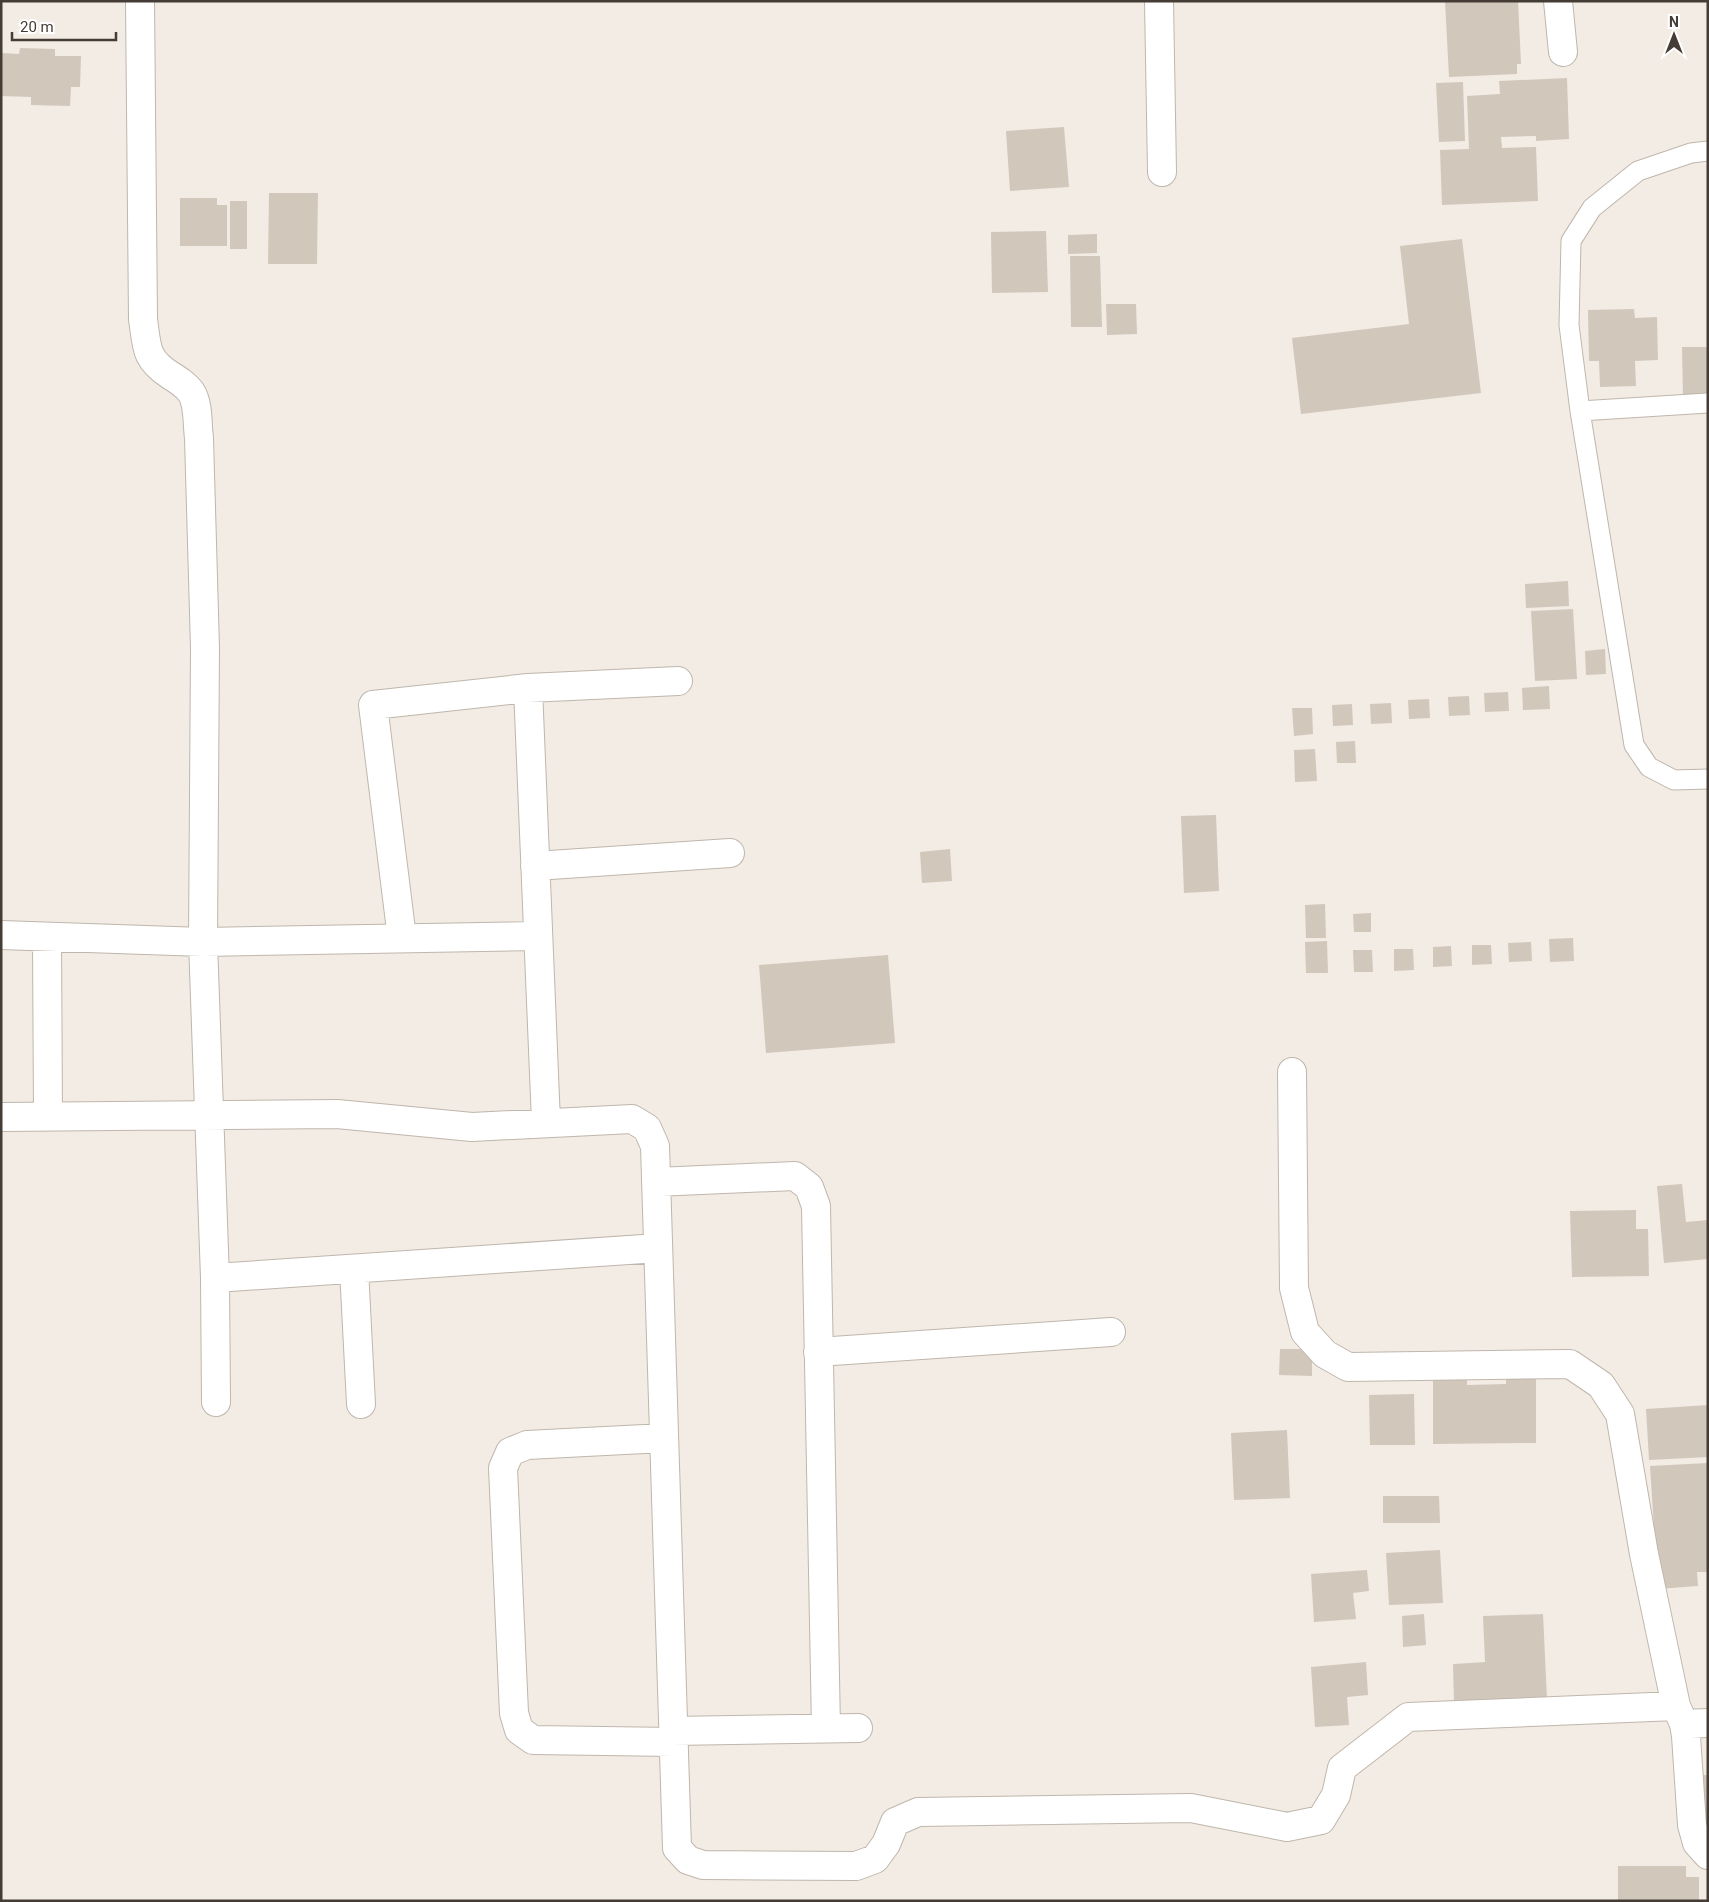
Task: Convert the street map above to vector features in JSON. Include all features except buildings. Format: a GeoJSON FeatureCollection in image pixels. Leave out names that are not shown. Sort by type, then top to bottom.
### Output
{"type":"FeatureCollection","features":[{"type":"Feature","properties":{"kind":"street"},"geometry":{"type":"LineString","coordinates":[[140,1],[143,319],[150,355],[157,366],[185,385],[192,394],[196,406],[199,438],[205,648],[203,942],[215,1278],[216,1402]]}},
{"type":"Feature","properties":{"kind":"street"},"geometry":{"type":"LineString","coordinates":[[1159,1],[1162,172]]}},
{"type":"Feature","properties":{"kind":"street"},"geometry":{"type":"LineString","coordinates":[[1558,1],[1563,52]]}},
{"type":"Feature","properties":{"kind":"street"},"geometry":{"type":"LineString","coordinates":[[402,938],[372,706],[528,688],[678,681]]}},
{"type":"Feature","properties":{"kind":"street"},"geometry":{"type":"LineString","coordinates":[[528,688],[546,1122]]}},
{"type":"Feature","properties":{"kind":"street"},"geometry":{"type":"LineString","coordinates":[[535,866],[730,853]]}},
{"type":"Feature","properties":{"kind":"street"},"geometry":{"type":"LineString","coordinates":[[1,936],[203,942],[538,936]]}},
{"type":"Feature","properties":{"kind":"street"},"geometry":{"type":"LineString","coordinates":[[47,937],[48,1116]]}},
{"type":"Feature","properties":{"kind":"street"},"geometry":{"type":"LineString","coordinates":[[1292,1072],[1294,1288],[1305,1332],[1324,1354],[1348,1367],[1570,1364],[1601,1385],[1620,1414],[1644,1554],[1689,1718],[1692,1825],[1697,1843],[1708,1854]]}},
{"type":"Feature","properties":{"kind":"street"},"geometry":{"type":"LineString","coordinates":[[1,1117],[337,1114],[472,1127],[632,1119],[647,1128],[655,1146],[677,1848],[688,1860],[703,1865],[856,1866],[875,1860],[886,1844],[895,1822],[918,1812],[1191,1808],[1288,1827],[1321,1820],[1336,1795],[1342,1768],[1408,1717],[1689,1718]]}},
{"type":"Feature","properties":{"kind":"street"},"geometry":{"type":"LineString","coordinates":[[656,1182],[794,1176],[810,1187],[816,1206],[826,1728]]}},
{"type":"Feature","properties":{"kind":"street"},"geometry":{"type":"LineString","coordinates":[[215,1278],[658,1248]]}},
{"type":"Feature","properties":{"kind":"street"},"geometry":{"type":"LineString","coordinates":[[354,1269],[361,1404]]}},
{"type":"Feature","properties":{"kind":"street"},"geometry":{"type":"LineString","coordinates":[[818,1352],[1111,1332]]}},
{"type":"Feature","properties":{"kind":"street"},"geometry":{"type":"LineString","coordinates":[[664,1438],[527,1445],[510,1452],[503,1468],[514,1713],[519,1730],[533,1740],[858,1728]]}},
{"type":"Feature","properties":{"kind":"lane"},"geometry":{"type":"LineString","coordinates":[[1708,151],[1691,153],[1638,171],[1592,208],[1571,241],[1569,325],[1580,411],[1634,745],[1649,767],[1674,780],[1708,779]]}},
{"type":"Feature","properties":{"kind":"lane"},"geometry":{"type":"LineString","coordinates":[[1580,411],[1708,403]]}}]}
